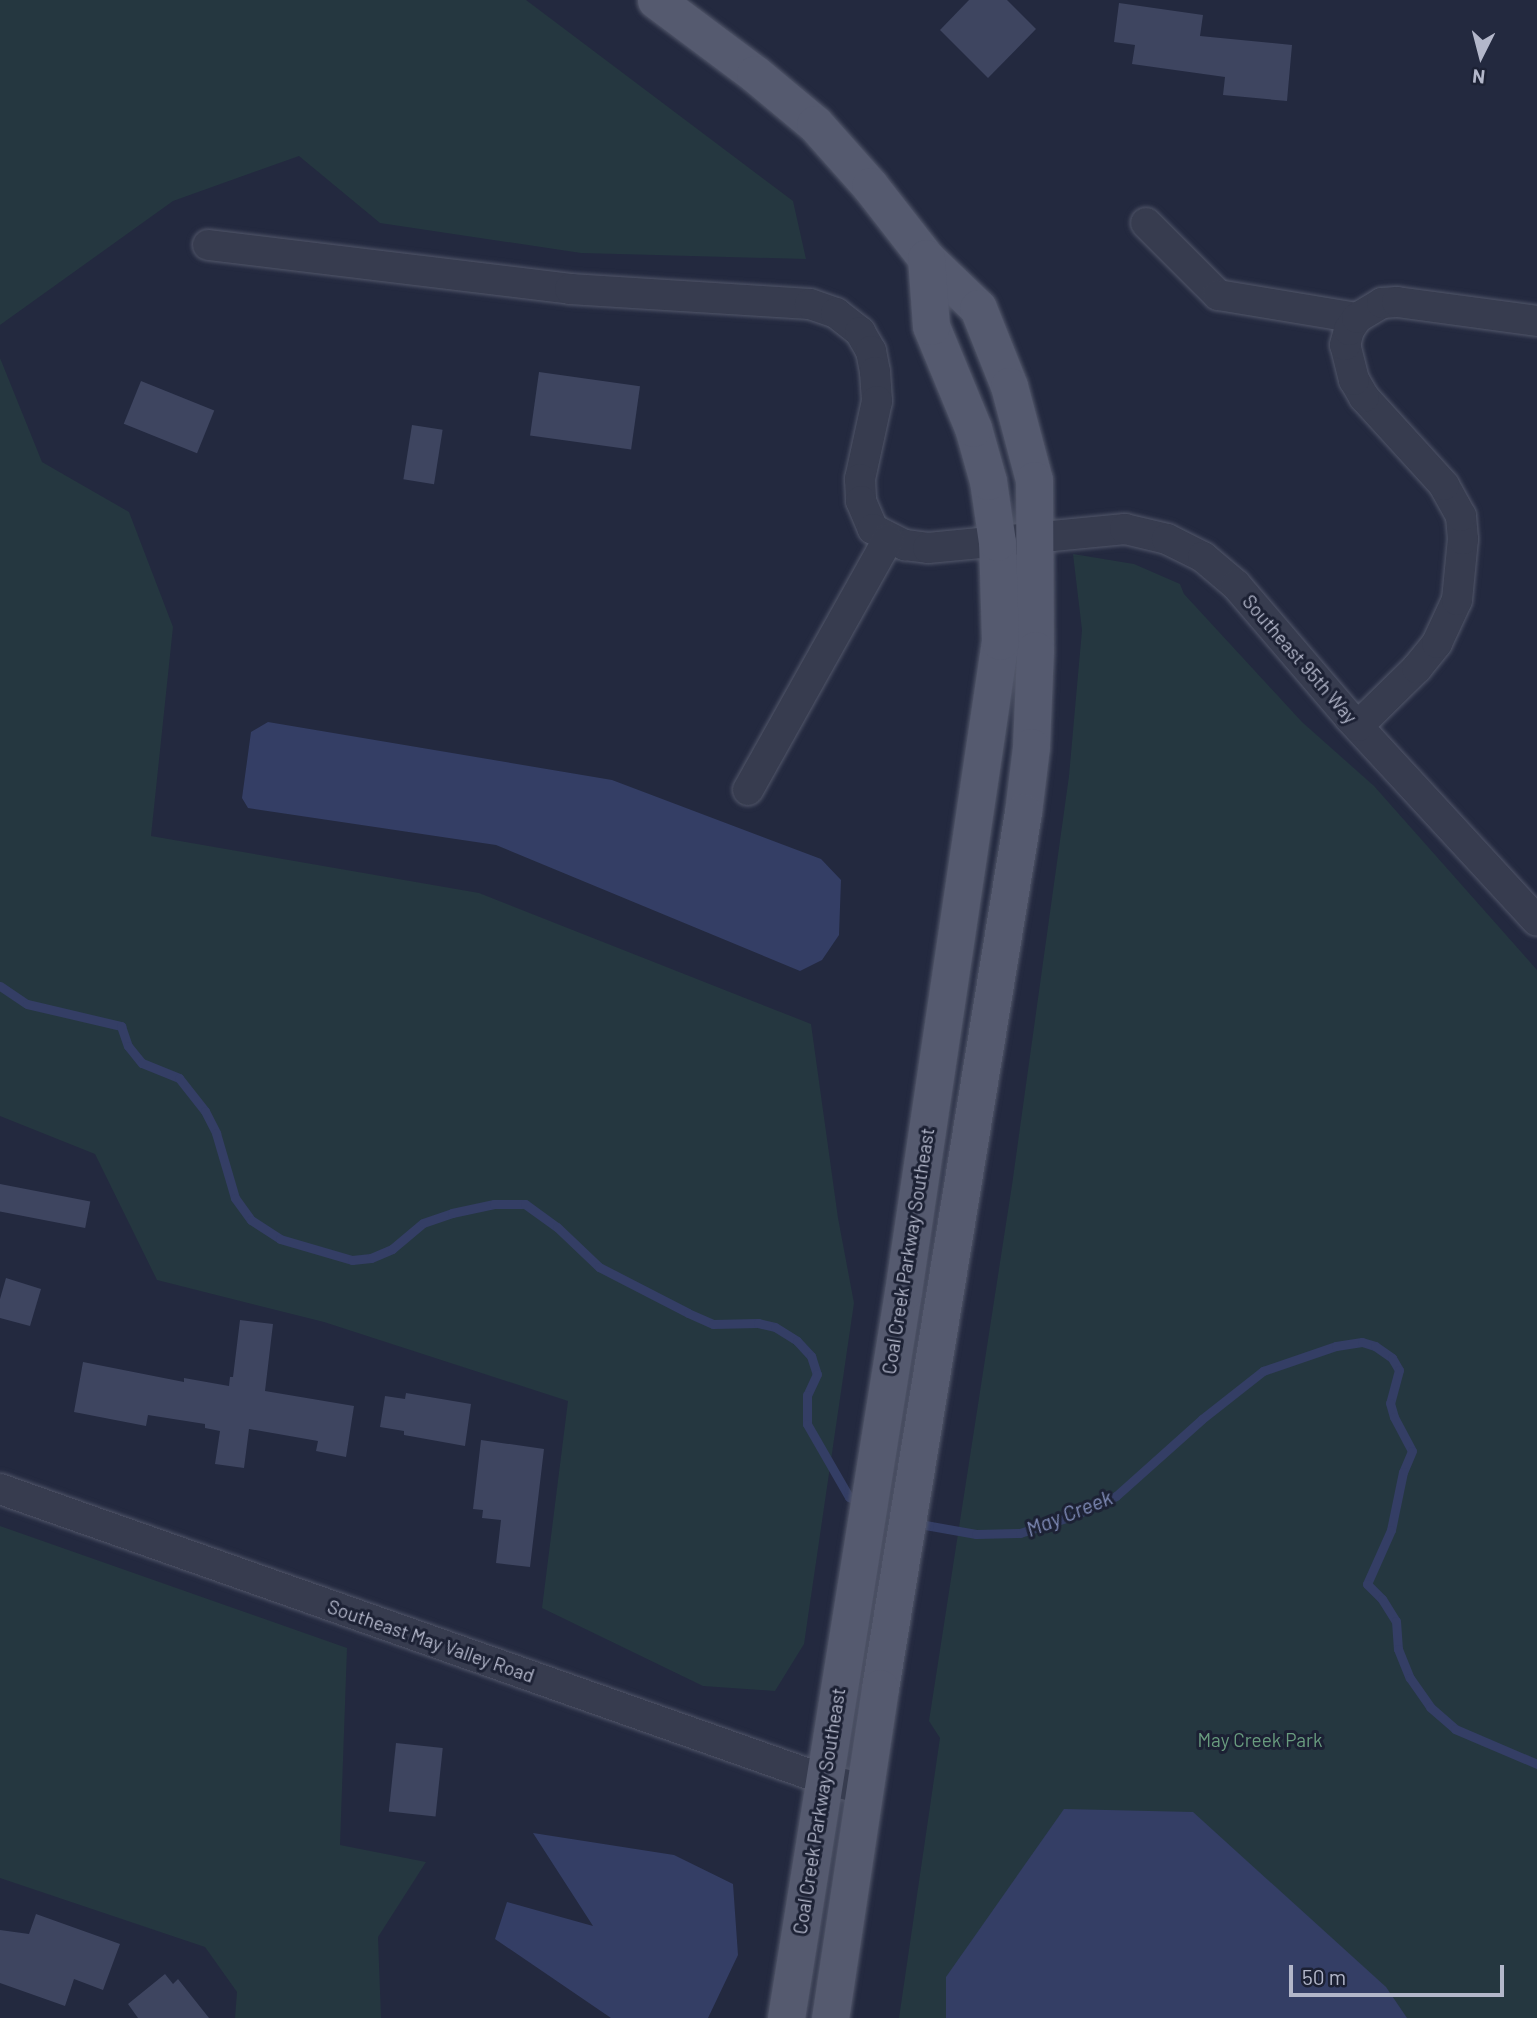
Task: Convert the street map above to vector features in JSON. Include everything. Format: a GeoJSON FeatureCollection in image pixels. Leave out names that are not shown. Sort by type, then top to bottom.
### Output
{"type":"FeatureCollection","features":[{"type":"Feature","properties":{"kind":"main road"},"geometry":{"type":"LineString","coordinates":[[656,0],[755,74],[815,124],[870,186],[926,258],[978,308],[1004,373],[1034,480],[1037,538],[1034,692],[1023,812],[940,1313],[830,2018]]}},
{"type":"Feature","properties":{"kind":"main road","name":"Coal Creek Parkway Southeast"},"geometry":{"type":"LineString","coordinates":[[786,2018],[903,1292],[1000,641],[997,542],[988,481],[973,428],[931,326],[926,258]]}},
{"type":"Feature","properties":{"kind":"street"},"geometry":{"type":"LineString","coordinates":[[1146,223],[1219,295],[1357,318]]}},
{"type":"Feature","properties":{"kind":"street"},"geometry":{"type":"LineString","coordinates":[[208,245],[570,289],[810,304],[836,313],[860,332],[871,351],[877,401],[865,445],[860,480],[861,501],[873,529],[888,539],[748,790]]}},
{"type":"Feature","properties":{"kind":"street"},"geometry":{"type":"LineString","coordinates":[[1358,726],[1437,643],[1457,600],[1463,539],[1461,516],[1444,485],[1364,397],[1354,380],[1345,345],[1349,330],[1357,318],[1382,303],[1397,302],[1537,321]]}},
{"type":"Feature","properties":{"kind":"street","name":"Southeast 95th Way"},"geometry":{"type":"LineString","coordinates":[[888,539],[905,545],[928,548],[1125,529],[1167,539],[1203,557],[1236,585],[1358,726],[1537,921]]}},
{"type":"Feature","properties":{"kind":"street","name":"Southeast May Valley Road"},"geometry":{"type":"LineString","coordinates":[[0,1489],[823,1779],[864,1789]]}},
{"type":"Feature","properties":{"kind":"green space"},"geometry":{"type":"Polygon","coordinates":[[[0,0],[526,0],[793,201],[806,259],[581,253],[380,223],[299,156],[173,201],[0,325],[0,0]]]}},
{"type":"Feature","properties":{"kind":"green space"},"geometry":{"type":"Polygon","coordinates":[[[0,358],[42,462],[129,512],[173,627],[151,836],[479,893],[811,1024],[838,1218],[854,1303],[804,1644],[775,1691],[703,1686],[542,1608],[568,1401],[324,1322],[157,1280],[95,1154],[0,1116],[0,358]]]}},
{"type":"Feature","properties":{"kind":"green space","name":"May Creek Park"},"geometry":{"type":"Polygon","coordinates":[[[1073,554],[1134,564],[1180,584],[1184,594],[1302,722],[1374,786],[1537,970],[1537,2018],[899,2018],[940,1738],[929,1721],[1012,1185],[1069,776],[1082,630],[1073,554]]]}},
{"type":"Feature","properties":{"kind":"green space"},"geometry":{"type":"Polygon","coordinates":[[[0,1526],[347,1648],[340,1845],[426,1862],[378,1937],[381,2018],[235,2018],[237,1992],[205,1947],[0,1878],[0,1526]]]}},
{"type":"Feature","properties":{"kind":"water"},"geometry":{"type":"Polygon","coordinates":[[[268,722],[612,780],[821,859],[841,880],[839,935],[822,960],[800,971],[496,845],[248,808],[242,798],[251,732],[268,722]]]}},
{"type":"Feature","properties":{"kind":"water"},"geometry":{"type":"Polygon","coordinates":[[[1064,1809],[1193,1812],[1386,1987],[1407,2018],[946,2018],[946,1977],[1064,1809]]]}},
{"type":"Feature","properties":{"kind":"water"},"geometry":{"type":"Polygon","coordinates":[[[533,1833],[674,1855],[733,1884],[738,1955],[708,2018],[611,2018],[495,1939],[507,1902],[593,1926],[533,1833]]]}},
{"type":"Feature","properties":{"kind":"building"},"geometry":{"type":"Polygon","coordinates":[[[969,0],[1007,0],[1036,29],[988,78],[940,30],[969,0]]]}},
{"type":"Feature","properties":{"kind":"building"},"geometry":{"type":"Polygon","coordinates":[[[1119,3],[1203,15],[1200,36],[1292,45],[1287,101],[1223,95],[1225,77],[1132,64],[1135,45],[1114,42],[1119,3]]]}},
{"type":"Feature","properties":{"kind":"building"},"geometry":{"type":"Polygon","coordinates":[[[539,372],[640,386],[631,450],[530,435],[539,372]]]}},
{"type":"Feature","properties":{"kind":"building"},"geometry":{"type":"Polygon","coordinates":[[[141,381],[214,411],[197,453],[124,424],[141,381]]]}},
{"type":"Feature","properties":{"kind":"building"},"geometry":{"type":"Polygon","coordinates":[[[412,425],[443,430],[434,484],[403,479],[412,425]]]}},
{"type":"Feature","properties":{"kind":"building"},"geometry":{"type":"Polygon","coordinates":[[[0,1184],[90,1202],[85,1228],[0,1212],[0,1184]]]}},
{"type":"Feature","properties":{"kind":"building"},"geometry":{"type":"Polygon","coordinates":[[[6,1278],[41,1289],[30,1326],[0,1318],[0,1299],[6,1278]]]}},
{"type":"Feature","properties":{"kind":"building"},"geometry":{"type":"Polygon","coordinates":[[[240,1320],[273,1324],[265,1391],[354,1406],[346,1457],[316,1451],[318,1441],[249,1429],[244,1468],[215,1464],[220,1431],[205,1428],[205,1424],[148,1415],[146,1426],[74,1412],[83,1362],[184,1382],[184,1378],[229,1386],[230,1377],[233,1377],[240,1320]]]}},
{"type":"Feature","properties":{"kind":"building"},"geometry":{"type":"Polygon","coordinates":[[[406,1393],[471,1404],[465,1446],[404,1435],[404,1431],[380,1427],[385,1396],[405,1399],[406,1393]]]}},
{"type":"Feature","properties":{"kind":"building"},"geometry":{"type":"Polygon","coordinates":[[[481,1440],[544,1449],[530,1567],[496,1563],[501,1520],[482,1518],[483,1510],[473,1509],[481,1440]]]}},
{"type":"Feature","properties":{"kind":"building"},"geometry":{"type":"Polygon","coordinates":[[[396,1743],[443,1748],[436,1817],[389,1812],[396,1743]]]}},
{"type":"Feature","properties":{"kind":"building"},"geometry":{"type":"Polygon","coordinates":[[[36,1914],[120,1944],[103,1990],[74,1979],[65,2006],[0,1983],[0,1930],[29,1934],[36,1914]]]}},
{"type":"Feature","properties":{"kind":"building"},"geometry":{"type":"Polygon","coordinates":[[[165,1974],[173,1984],[178,1979],[209,2018],[138,2018],[128,2004],[165,1974]]]}},
{"type":"Feature","properties":{"kind":"waterway","name":"May Creek"},"geometry":{"type":"LineString","coordinates":[[0,986],[27,1004],[121,1026],[128,1046],[142,1063],[179,1078],[205,1111],[216,1133],[235,1198],[251,1220],[280,1239],[352,1260],[371,1258],[392,1249],[423,1223],[452,1213],[494,1204],[525,1204],[557,1227],[599,1267],[688,1313],[713,1324],[758,1323],[775,1327],[797,1341],[811,1356],[817,1374],[807,1395],[807,1424],[849,1497],[861,1503]]}},
{"type":"Feature","properties":{"kind":"waterway","name":"May Creek"},"geometry":{"type":"LineString","coordinates":[[914,1523],[976,1534],[1020,1533],[1075,1515],[1116,1496],[1202,1419],[1263,1371],[1336,1346],[1362,1342],[1375,1346],[1392,1358],[1399,1370],[1390,1403],[1394,1417],[1412,1451],[1403,1472],[1391,1530],[1367,1584],[1382,1599],[1396,1621],[1398,1649],[1410,1678],[1430,1707],[1455,1729],[1537,1764]]}}]}
